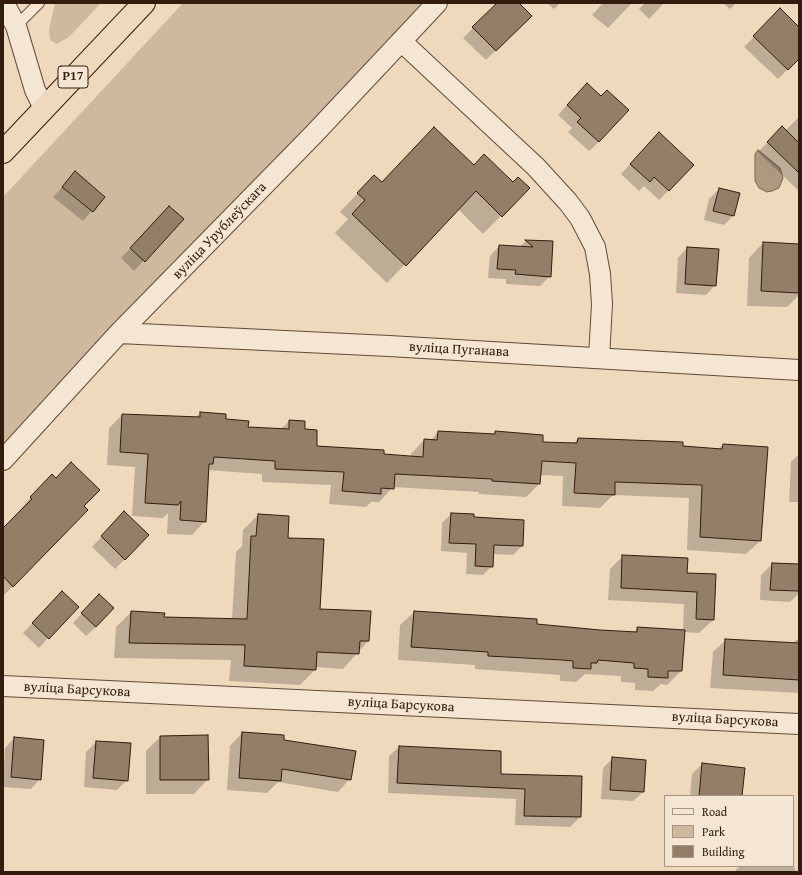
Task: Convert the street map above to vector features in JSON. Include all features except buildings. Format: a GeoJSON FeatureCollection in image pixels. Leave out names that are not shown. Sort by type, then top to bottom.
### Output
{"type":"FeatureCollection","features":[{"type":"Feature","properties":{"kind":"highway","name":"Р17"},"geometry":{"type":"LineString","coordinates":[[3,152],[144,3]]}},
{"type":"Feature","properties":{"kind":"street"},"geometry":{"type":"LineString","coordinates":[[4,3],[16,26],[35,90],[44,108]]}},
{"type":"Feature","properties":{"kind":"street","name":"вуліца Урублеўскага"},"geometry":{"type":"LineString","coordinates":[[3,460],[119,333],[314,134],[437,3]]}},
{"type":"Feature","properties":{"kind":"street"},"geometry":{"type":"LineString","coordinates":[[401,41],[536,167],[568,202],[583,224],[595,247],[600,274],[602,304],[599,358]]}},
{"type":"Feature","properties":{"kind":"street","name":"вуліца Пуганава"},"geometry":{"type":"LineString","coordinates":[[119,333],[799,370]]}},
{"type":"Feature","properties":{"kind":"street","name":"вуліца Барсукова"},"geometry":{"type":"LineString","coordinates":[[3,686],[799,724]]}},
{"type":"Feature","properties":{"kind":"lane"},"geometry":{"type":"LineString","coordinates":[[16,26],[39,3]]}},
{"type":"Feature","properties":{"kind":"green space"},"geometry":{"type":"Polygon","coordinates":[[[55,3],[101,3],[69,37],[57,44],[50,40],[49,29],[55,3]]]}},
{"type":"Feature","properties":{"kind":"green space"},"geometry":{"type":"Polygon","coordinates":[[[183,3],[424,3],[3,450],[3,197],[183,3]]]}},
{"type":"Feature","properties":{"kind":"shaded area"},"geometry":{"type":"Polygon","coordinates":[[[758,150],[780,168],[783,178],[779,188],[767,192],[759,188],[755,181],[755,154],[758,150]]]}}]}
